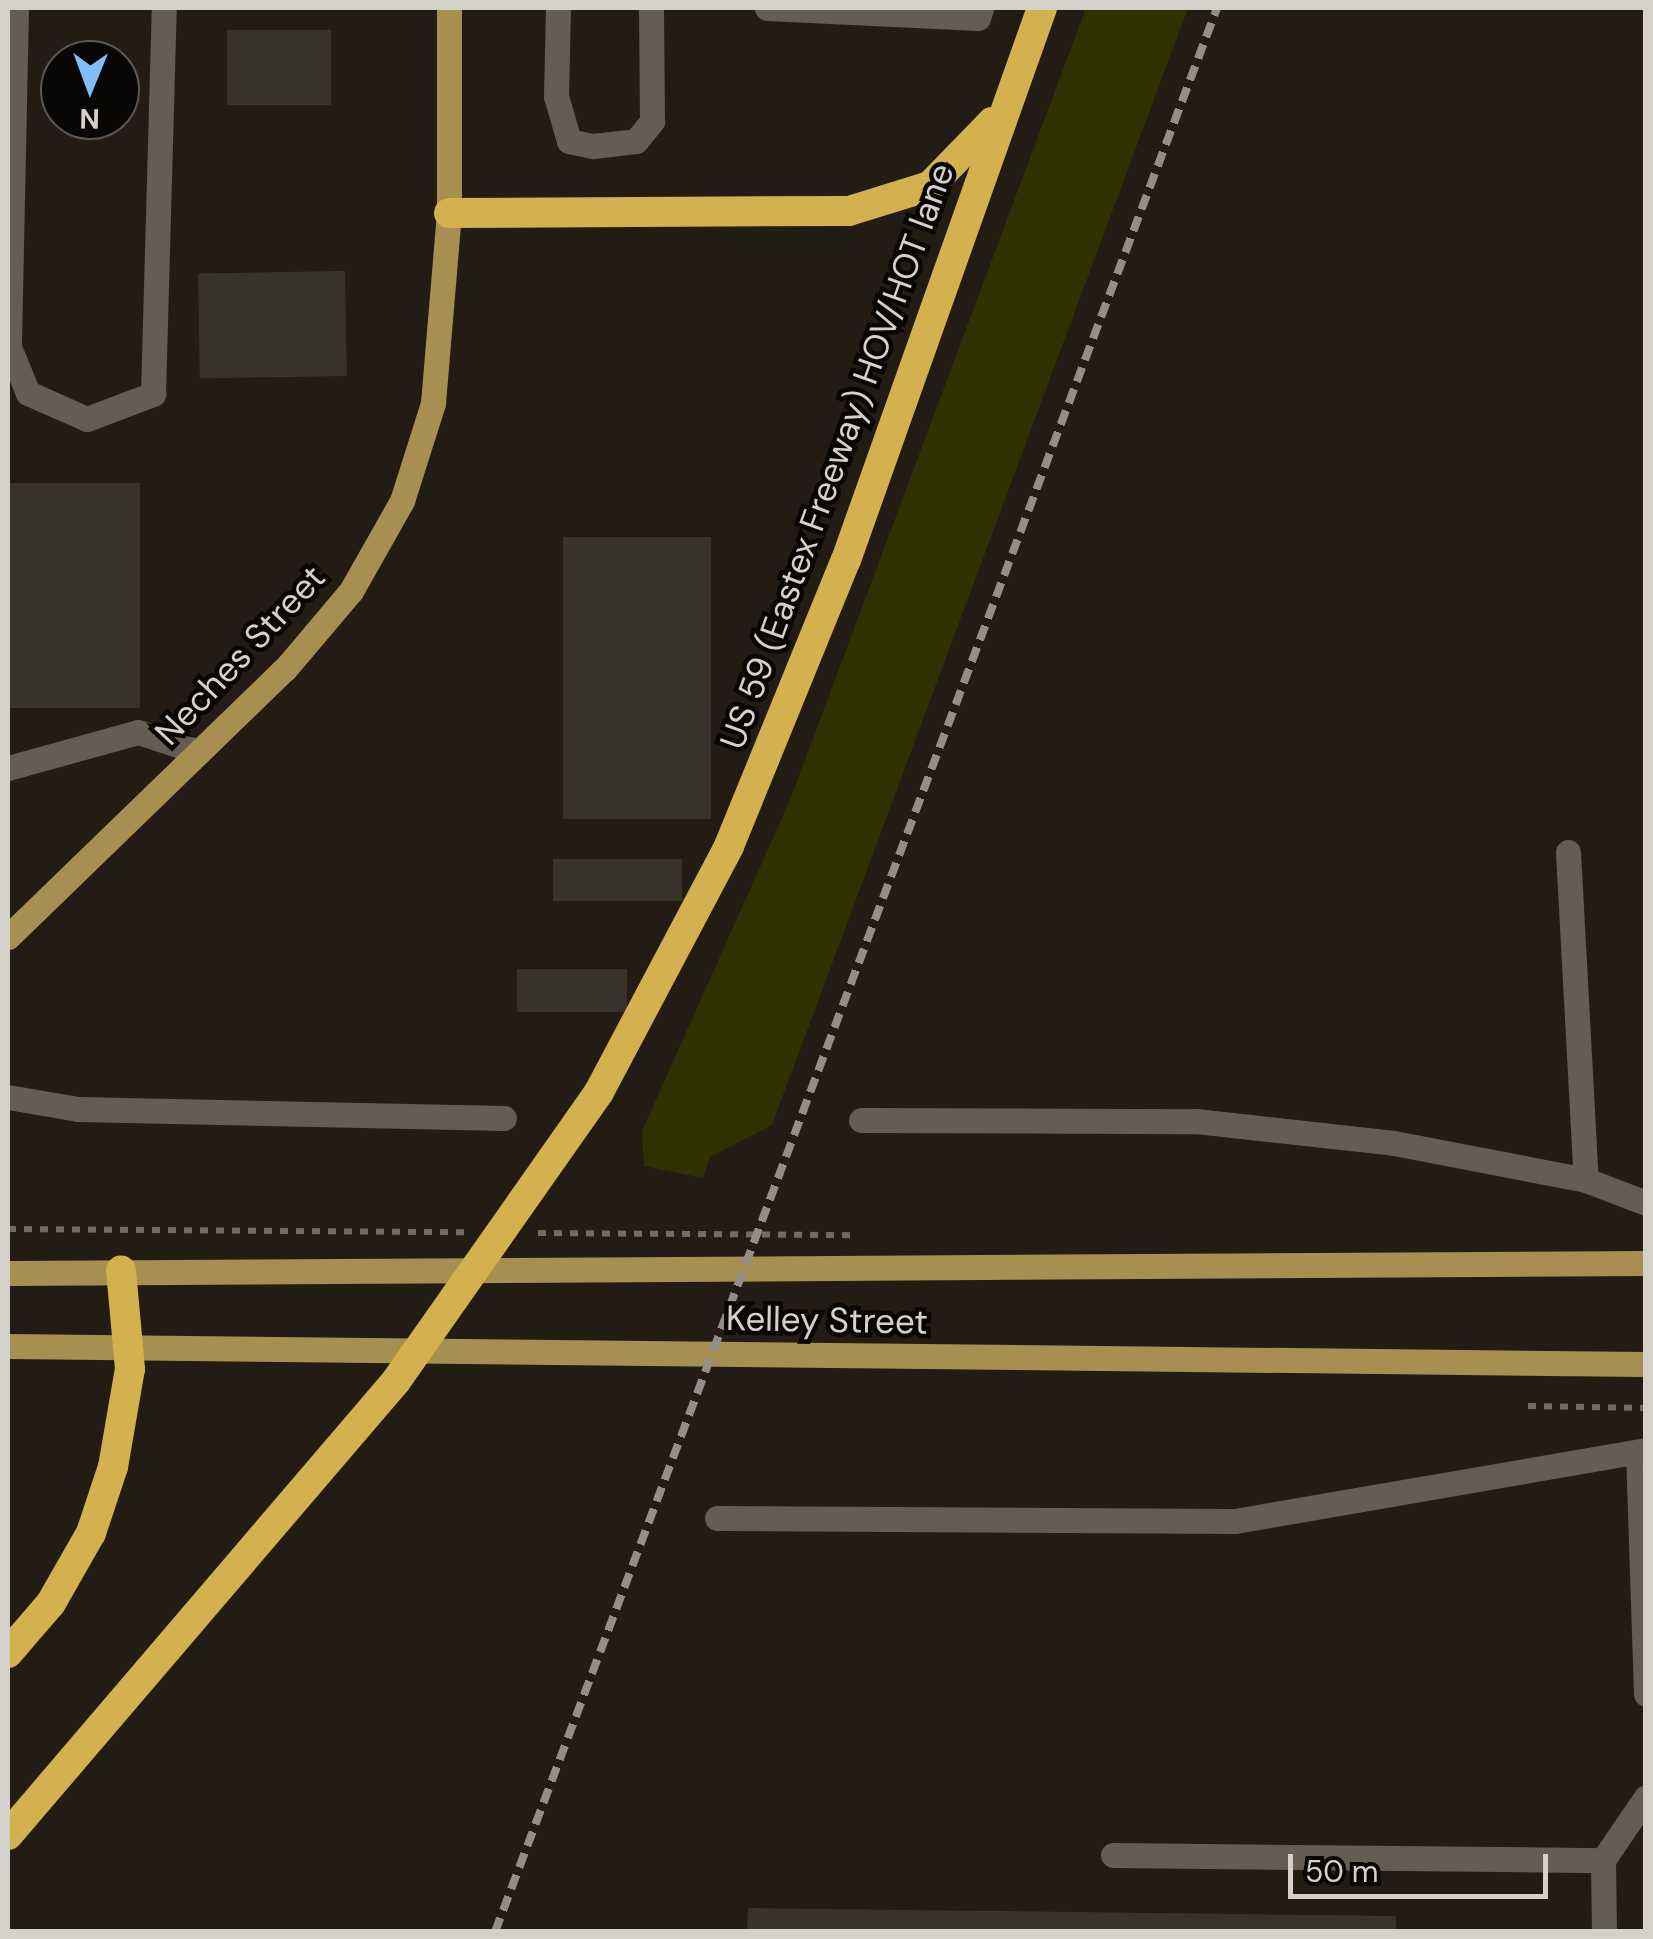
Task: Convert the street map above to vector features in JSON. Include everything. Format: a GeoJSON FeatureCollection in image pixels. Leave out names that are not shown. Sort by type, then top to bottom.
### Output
{"type":"FeatureCollection","features":[{"type":"Feature","properties":{"kind":"highway","name":"US 59 (Eastex Freeway) HOV/HOT lane"},"geometry":{"type":"LineString","coordinates":[[8,1835],[396,1381],[598,1092],[729,846],[846,560],[1042,8]]}},
{"type":"Feature","properties":{"kind":"highway"},"geometry":{"type":"LineString","coordinates":[[450,214],[849,211],[930,186],[1008,100]]}},
{"type":"Feature","properties":{"kind":"highway"},"geometry":{"type":"LineString","coordinates":[[8,1653],[51,1603],[91,1532],[127,1398],[128,1346],[121,1270]]}},
{"type":"Feature","properties":{"kind":"main road","name":"Neches Street"},"geometry":{"type":"LineString","coordinates":[[8,937],[199,752],[351,591],[402,501],[432,403],[450,214],[449,8]]}},
{"type":"Feature","properties":{"kind":"main road","name":"Kelley Street"},"geometry":{"type":"LineString","coordinates":[[8,1273],[1646,1263]]}},
{"type":"Feature","properties":{"kind":"main road","name":"Kelley Street"},"geometry":{"type":"LineString","coordinates":[[8,1346],[1646,1364]]}},
{"type":"Feature","properties":{"kind":"lane"},"geometry":{"type":"LineString","coordinates":[[16,8],[9,347],[28,393],[88,419],[153,394],[164,8]]}},
{"type":"Feature","properties":{"kind":"lane"},"geometry":{"type":"LineString","coordinates":[[556,9],[556,96],[569,140],[593,146],[636,141],[652,121],[651,8]]}},
{"type":"Feature","properties":{"kind":"lane"},"geometry":{"type":"LineString","coordinates":[[766,8],[978,18],[980,8]]}},
{"type":"Feature","properties":{"kind":"lane"},"geometry":{"type":"LineString","coordinates":[[8,768],[138,732],[199,752]]}},
{"type":"Feature","properties":{"kind":"lane"},"geometry":{"type":"LineString","coordinates":[[1568,852],[1586,1180]]}},
{"type":"Feature","properties":{"kind":"lane"},"geometry":{"type":"LineString","coordinates":[[8,1097],[78,1109],[504,1118]]}},
{"type":"Feature","properties":{"kind":"lane"},"geometry":{"type":"LineString","coordinates":[[861,1120],[1196,1121],[1394,1143],[1586,1180],[1646,1203]]}},
{"type":"Feature","properties":{"kind":"lane"},"geometry":{"type":"LineString","coordinates":[[717,1518],[1234,1521],[1642,1451],[1646,1694]]}},
{"type":"Feature","properties":{"kind":"lane"},"geometry":{"type":"LineString","coordinates":[[1604,1932],[1603,1860],[1646,1796]]}},
{"type":"Feature","properties":{"kind":"lane"},"geometry":{"type":"LineString","coordinates":[[1112,1855],[1603,1860]]}},
{"type":"Feature","properties":{"kind":"path"},"geometry":{"type":"LineString","coordinates":[[8,1230],[484,1232]]}},
{"type":"Feature","properties":{"kind":"path"},"geometry":{"type":"LineString","coordinates":[[523,1232],[860,1234]]}},
{"type":"Feature","properties":{"kind":"path"},"geometry":{"type":"LineString","coordinates":[[1528,1406],[1646,1408]]}},
{"type":"Feature","properties":{"kind":"green space"},"geometry":{"type":"Polygon","coordinates":[[[1086,8],[1188,8],[772,1125],[710,1157],[703,1178],[644,1166],[642,1131],[790,800],[1086,8]]]}},
{"type":"Feature","properties":{"kind":"building"},"geometry":{"type":"Polygon","coordinates":[[[227,30],[331,30],[331,105],[227,105],[227,30]]]}},
{"type":"Feature","properties":{"kind":"building"},"geometry":{"type":"Polygon","coordinates":[[[345,271],[347,376],[200,379],[198,274],[345,271]]]}},
{"type":"Feature","properties":{"kind":"building"},"geometry":{"type":"Polygon","coordinates":[[[8,483],[140,483],[140,708],[8,708],[8,483]]]}},
{"type":"Feature","properties":{"kind":"building"},"geometry":{"type":"Polygon","coordinates":[[[563,537],[711,537],[711,819],[563,819],[563,537]]]}},
{"type":"Feature","properties":{"kind":"building"},"geometry":{"type":"Polygon","coordinates":[[[553,859],[682,859],[682,901],[553,901],[553,859]]]}},
{"type":"Feature","properties":{"kind":"building"},"geometry":{"type":"Polygon","coordinates":[[[517,969],[627,969],[627,1012],[517,1012],[517,969]]]}},
{"type":"Feature","properties":{"kind":"building"},"geometry":{"type":"Polygon","coordinates":[[[748,1908],[1396,1916],[1396,1932],[747,1932],[748,1908]]]}},
{"type":"Feature","properties":{"kind":"railway"},"geometry":{"type":"LineString","coordinates":[[495,1932],[1217,8]]}}]}
